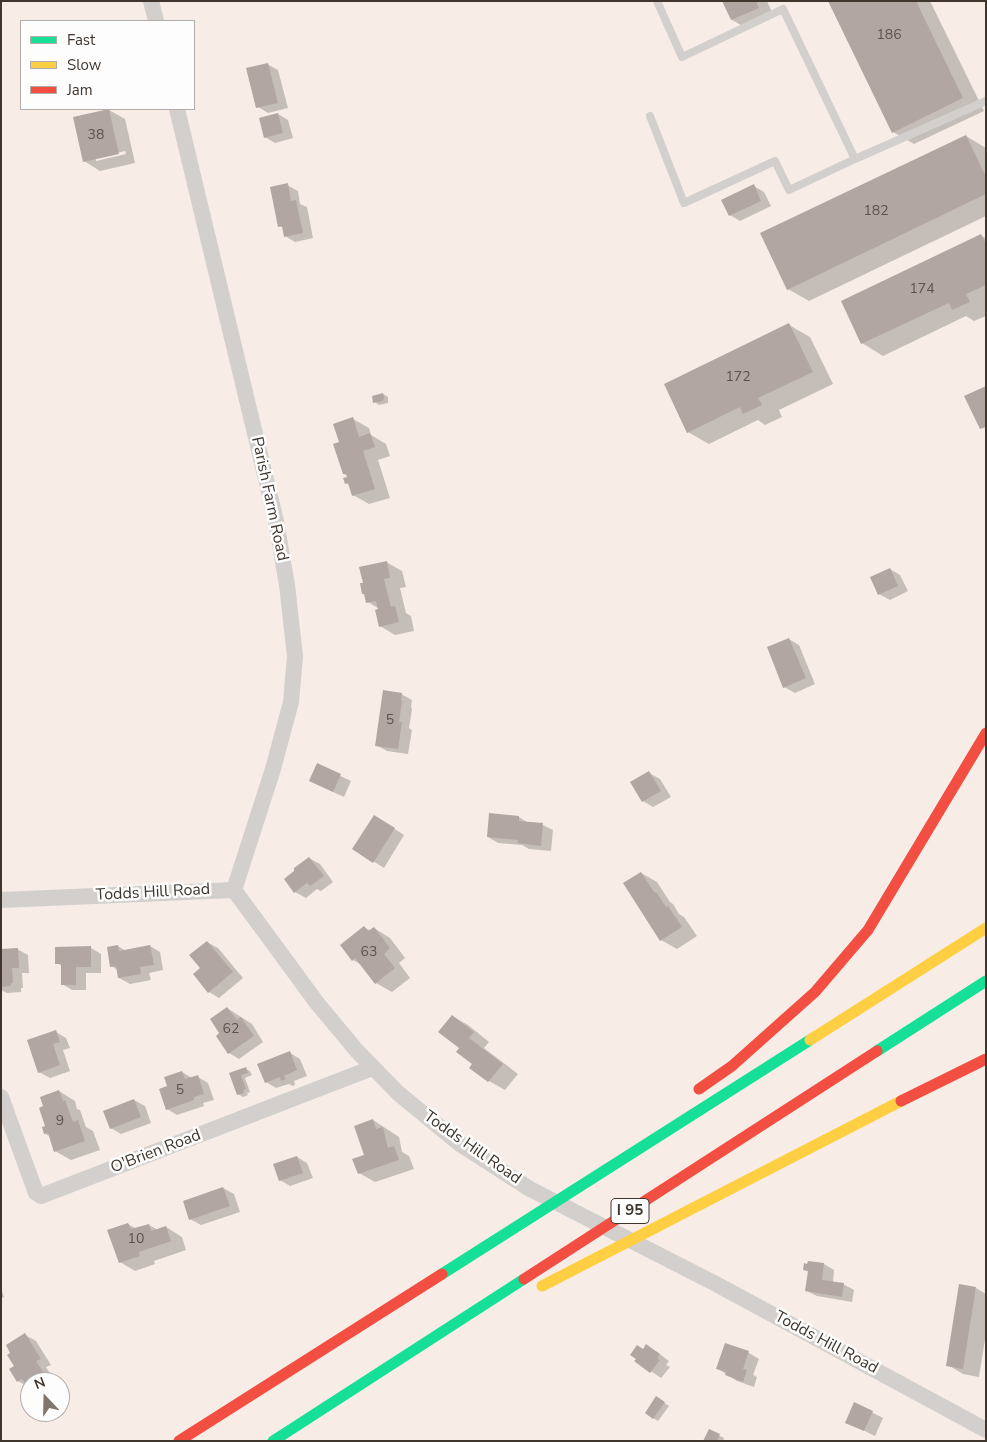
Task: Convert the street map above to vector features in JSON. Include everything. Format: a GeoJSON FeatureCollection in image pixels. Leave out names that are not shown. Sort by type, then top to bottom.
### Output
{"type":"FeatureCollection","features":[{"type":"Feature","properties":{"kind":"highway"},"geometry":{"type":"LineString","coordinates":[[691,1095],[732,1066],[815,992],[868,930],[986,733]]}},
{"type":"Feature","properties":{"kind":"highway"},"geometry":{"type":"LineString","coordinates":[[179,1441],[986,928]]}},
{"type":"Feature","properties":{"kind":"highway","name":"I 95"},"geometry":{"type":"LineString","coordinates":[[274,1441],[986,981]]}},
{"type":"Feature","properties":{"kind":"highway"},"geometry":{"type":"LineString","coordinates":[[528,1294],[986,1059]]}},
{"type":"Feature","properties":{"kind":"highway"},"geometry":{"type":"LineString","coordinates":[[405,1296],[585,1170]]}},
{"type":"Feature","properties":{"kind":"highway"},"geometry":{"type":"LineString","coordinates":[[274,1441],[453,1338]]}},
{"type":"Feature","properties":{"kind":"street"},"geometry":{"type":"LineString","coordinates":[[151,1],[156,20]]}},
{"type":"Feature","properties":{"kind":"street","name":"Parish Farm Road"},"geometry":{"type":"LineString","coordinates":[[177,110],[276,521],[287,585],[295,656],[291,702],[271,778],[234,890]]}},
{"type":"Feature","properties":{"kind":"street","name":"Todds Hill Road"},"geometry":{"type":"LineString","coordinates":[[1,900],[234,890],[317,1003],[372,1068],[437,1126],[493,1166],[556,1202],[986,1430]]}},
{"type":"Feature","properties":{"kind":"street","name":"O'Brien Road"},"geometry":{"type":"LineString","coordinates":[[1,1097],[36,1193],[41,1196],[372,1068]]}},
{"type":"Feature","properties":{"kind":"lane"},"geometry":{"type":"LineString","coordinates":[[657,1],[682,57],[783,9],[855,159]]}},
{"type":"Feature","properties":{"kind":"lane"},"geometry":{"type":"LineString","coordinates":[[650,116],[684,203],[775,162],[789,190],[986,102]]}},
{"type":"Feature","properties":{"kind":"building"},"geometry":{"type":"Polygon","coordinates":[[[722,1],[756,1],[759,8],[731,20],[722,1]]]}},
{"type":"Feature","properties":{"kind":"building"},"geometry":{"type":"Polygon","coordinates":[[[828,1],[916,1],[963,98],[892,133],[828,1]]]}},
{"type":"Feature","properties":{"kind":"building"},"geometry":{"type":"Polygon","coordinates":[[[268,63],[278,103],[256,108],[246,68],[268,63]]]}},
{"type":"Feature","properties":{"kind":"building"},"geometry":{"type":"Polygon","coordinates":[[[109,110],[119,154],[83,162],[73,117],[109,110]]]}},
{"type":"Feature","properties":{"kind":"building"},"geometry":{"type":"Polygon","coordinates":[[[278,113],[283,133],[264,138],[259,118],[278,113]]]}},
{"type":"Feature","properties":{"kind":"building"},"geometry":{"type":"Polygon","coordinates":[[[966,135],[986,177],[986,194],[787,290],[760,233],[966,135]]]}},
{"type":"Feature","properties":{"kind":"building"},"geometry":{"type":"Polygon","coordinates":[[[288,183],[291,201],[296,200],[303,233],[284,237],[282,226],[278,227],[270,187],[288,183]]]}},
{"type":"Feature","properties":{"kind":"building"},"geometry":{"type":"Polygon","coordinates":[[[754,184],[761,201],[729,216],[721,200],[754,184]]]}},
{"type":"Feature","properties":{"kind":"building"},"geometry":{"type":"Polygon","coordinates":[[[981,234],[986,244],[986,285],[966,294],[970,302],[952,310],[949,303],[861,344],[841,301],[981,234]]]}},
{"type":"Feature","properties":{"kind":"building"},"geometry":{"type":"Polygon","coordinates":[[[789,323],[813,372],[758,398],[762,405],[743,414],[740,407],[687,433],[664,384],[789,323]]]}},
{"type":"Feature","properties":{"kind":"building"},"geometry":{"type":"Polygon","coordinates":[[[986,386],[986,427],[980,429],[964,396],[986,386]]]}},
{"type":"Feature","properties":{"kind":"building"},"geometry":{"type":"Polygon","coordinates":[[[383,393],[383,401],[373,403],[372,396],[383,393]]]}},
{"type":"Feature","properties":{"kind":"building"},"geometry":{"type":"Polygon","coordinates":[[[353,417],[359,437],[370,433],[375,447],[363,451],[375,489],[352,496],[348,483],[345,484],[343,478],[347,477],[346,474],[343,474],[333,444],[339,442],[333,424],[353,417]]]}},
{"type":"Feature","properties":{"kind":"building"},"geometry":{"type":"Polygon","coordinates":[[[387,561],[390,578],[384,579],[391,607],[395,606],[399,622],[379,627],[375,610],[378,609],[376,601],[366,603],[364,594],[362,594],[360,583],[363,583],[359,567],[387,561]]]}},
{"type":"Feature","properties":{"kind":"building"},"geometry":{"type":"Polygon","coordinates":[[[890,568],[898,586],[878,595],[870,577],[890,568]]]}},
{"type":"Feature","properties":{"kind":"building"},"geometry":{"type":"Polygon","coordinates":[[[789,638],[806,678],[783,688],[767,647],[789,638]]]}},
{"type":"Feature","properties":{"kind":"building"},"geometry":{"type":"Polygon","coordinates":[[[383,690],[402,693],[399,722],[402,722],[398,749],[375,746],[383,690]]]}},
{"type":"Feature","properties":{"kind":"building"},"geometry":{"type":"Polygon","coordinates":[[[317,763],[341,774],[333,792],[309,781],[317,763]]]}},
{"type":"Feature","properties":{"kind":"building"},"geometry":{"type":"Polygon","coordinates":[[[649,771],[661,791],[642,802],[630,782],[649,771]]]}},
{"type":"Feature","properties":{"kind":"building"},"geometry":{"type":"Polygon","coordinates":[[[489,813],[519,816],[519,821],[543,823],[541,846],[517,843],[518,840],[487,837],[489,813]]]}},
{"type":"Feature","properties":{"kind":"building"},"geometry":{"type":"Polygon","coordinates":[[[374,815],[395,828],[373,863],[352,849],[374,815]]]}},
{"type":"Feature","properties":{"kind":"building"},"geometry":{"type":"Polygon","coordinates":[[[309,857],[324,876],[310,886],[307,883],[294,893],[284,879],[294,871],[294,868],[309,857]]]}},
{"type":"Feature","properties":{"kind":"building"},"geometry":{"type":"Polygon","coordinates":[[[641,872],[654,892],[657,893],[666,907],[668,906],[682,927],[660,941],[623,883],[641,872]]]}},
{"type":"Feature","properties":{"kind":"building"},"geometry":{"type":"Polygon","coordinates":[[[364,926],[368,931],[374,927],[390,948],[384,954],[395,968],[375,984],[355,958],[352,961],[340,945],[364,926]]]}},
{"type":"Feature","properties":{"kind":"building"},"geometry":{"type":"Polygon","coordinates":[[[207,941],[233,972],[208,993],[193,974],[200,968],[189,955],[207,941]]]}},
{"type":"Feature","properties":{"kind":"building"},"geometry":{"type":"Polygon","coordinates":[[[118,945],[119,951],[150,945],[154,965],[140,967],[141,974],[118,978],[116,966],[110,967],[107,947],[118,945]]]}},
{"type":"Feature","properties":{"kind":"building"},"geometry":{"type":"Polygon","coordinates":[[[91,946],[91,967],[76,967],[76,985],[61,985],[61,964],[55,964],[55,947],[91,946]]]}},
{"type":"Feature","properties":{"kind":"building"},"geometry":{"type":"Polygon","coordinates":[[[18,948],[19,968],[12,968],[13,983],[11,983],[11,986],[1,987],[1,949],[18,948]]]}},
{"type":"Feature","properties":{"kind":"building"},"geometry":{"type":"Polygon","coordinates":[[[227,1007],[237,1020],[241,1017],[254,1036],[228,1054],[216,1036],[219,1033],[210,1019],[227,1007]]]}},
{"type":"Feature","properties":{"kind":"building"},"geometry":{"type":"Polygon","coordinates":[[[452,1015],[474,1032],[469,1038],[503,1064],[488,1082],[469,1068],[472,1064],[456,1052],[459,1048],[438,1032],[452,1015]]]}},
{"type":"Feature","properties":{"kind":"building"},"geometry":{"type":"Polygon","coordinates":[[[56,1030],[60,1042],[53,1044],[60,1065],[38,1073],[27,1040],[56,1030]]]}},
{"type":"Feature","properties":{"kind":"building"},"geometry":{"type":"Polygon","coordinates":[[[290,1051],[297,1070],[284,1076],[286,1079],[281,1081],[280,1077],[265,1083],[257,1064],[290,1051]]]}},
{"type":"Feature","properties":{"kind":"building"},"geometry":{"type":"Polygon","coordinates":[[[246,1067],[248,1073],[241,1075],[246,1089],[243,1090],[244,1093],[237,1095],[229,1073],[246,1067]]]}},
{"type":"Feature","properties":{"kind":"building"},"geometry":{"type":"Polygon","coordinates":[[[182,1071],[185,1079],[198,1075],[204,1094],[194,1097],[194,1100],[166,1110],[159,1089],[167,1086],[164,1077],[182,1071]]]}},
{"type":"Feature","properties":{"kind":"building"},"geometry":{"type":"Polygon","coordinates":[[[59,1090],[73,1122],[78,1120],[85,1141],[54,1152],[48,1133],[44,1134],[42,1127],[45,1126],[39,1108],[43,1106],[40,1097],[59,1090]]]}},
{"type":"Feature","properties":{"kind":"building"},"geometry":{"type":"Polygon","coordinates":[[[134,1099],[141,1117],[110,1129],[103,1111],[134,1099]]]}},
{"type":"Feature","properties":{"kind":"building"},"geometry":{"type":"Polygon","coordinates":[[[373,1119],[376,1129],[383,1127],[388,1148],[394,1146],[399,1160],[358,1174],[352,1159],[364,1155],[354,1126],[373,1119]]]}},
{"type":"Feature","properties":{"kind":"building"},"geometry":{"type":"Polygon","coordinates":[[[297,1156],[303,1173],[279,1181],[273,1164],[297,1156]]]}},
{"type":"Feature","properties":{"kind":"building"},"geometry":{"type":"Polygon","coordinates":[[[223,1187],[230,1206],[189,1220],[183,1201],[223,1187]]]}},
{"type":"Feature","properties":{"kind":"building"},"geometry":{"type":"Polygon","coordinates":[[[128,1223],[131,1229],[149,1224],[151,1231],[166,1226],[171,1241],[139,1252],[140,1256],[119,1263],[107,1230],[128,1223]]]}},
{"type":"Feature","properties":{"kind":"building"},"geometry":{"type":"Polygon","coordinates":[[[808,1261],[824,1263],[822,1280],[844,1283],[842,1297],[805,1291],[808,1271],[803,1270],[804,1263],[807,1264],[808,1261]]]}},
{"type":"Feature","properties":{"kind":"building"},"geometry":{"type":"Polygon","coordinates":[[[959,1284],[976,1287],[963,1369],[946,1366],[959,1284]]]}},
{"type":"Feature","properties":{"kind":"building"},"geometry":{"type":"Polygon","coordinates":[[[25,1333],[41,1359],[36,1361],[43,1372],[20,1372],[20,1380],[17,1382],[9,1369],[14,1366],[7,1355],[10,1353],[6,1345],[25,1333]]]}},
{"type":"Feature","properties":{"kind":"building"},"geometry":{"type":"Polygon","coordinates":[[[725,1343],[749,1351],[743,1369],[747,1370],[743,1382],[725,1375],[726,1372],[716,1369],[725,1343]]]}},
{"type":"Feature","properties":{"kind":"building"},"geometry":{"type":"Polygon","coordinates":[[[646,1344],[660,1354],[657,1358],[660,1360],[650,1373],[634,1361],[636,1359],[630,1355],[637,1345],[643,1349],[646,1344]]]}},
{"type":"Feature","properties":{"kind":"building"},"geometry":{"type":"Polygon","coordinates":[[[656,1396],[665,1402],[653,1419],[645,1413],[656,1396]]]}},
{"type":"Feature","properties":{"kind":"building"},"geometry":{"type":"Polygon","coordinates":[[[854,1402],[873,1411],[864,1431],[845,1423],[854,1402]]]}},
{"type":"Feature","properties":{"kind":"building"},"geometry":{"type":"Polygon","coordinates":[[[709,1429],[720,1434],[717,1441],[703,1441],[709,1429]]]}},
{"type":"Feature","properties":{"kind":"traffic: fast"},"geometry":{"type":"LineString","coordinates":[[877,1051],[986,981]]}},
{"type":"Feature","properties":{"kind":"traffic: fast"},"geometry":{"type":"LineString","coordinates":[[442,1274],[810,1040]]}},
{"type":"Feature","properties":{"kind":"traffic: fast"},"geometry":{"type":"LineString","coordinates":[[273,1441],[524,1279]]}},
{"type":"Feature","properties":{"kind":"traffic: slow"},"geometry":{"type":"LineString","coordinates":[[810,1040],[986,928]]}},
{"type":"Feature","properties":{"kind":"traffic: slow"},"geometry":{"type":"LineString","coordinates":[[542,1286],[901,1101]]}},
{"type":"Feature","properties":{"kind":"traffic: jam"},"geometry":{"type":"LineString","coordinates":[[699,1089],[732,1066],[815,992],[868,930],[986,733]]}},
{"type":"Feature","properties":{"kind":"traffic: jam"},"geometry":{"type":"LineString","coordinates":[[524,1279],[877,1051]]}},
{"type":"Feature","properties":{"kind":"traffic: jam"},"geometry":{"type":"LineString","coordinates":[[901,1101],[986,1059]]}},
{"type":"Feature","properties":{"kind":"traffic: jam"},"geometry":{"type":"LineString","coordinates":[[179,1441],[442,1274]]}}]}
